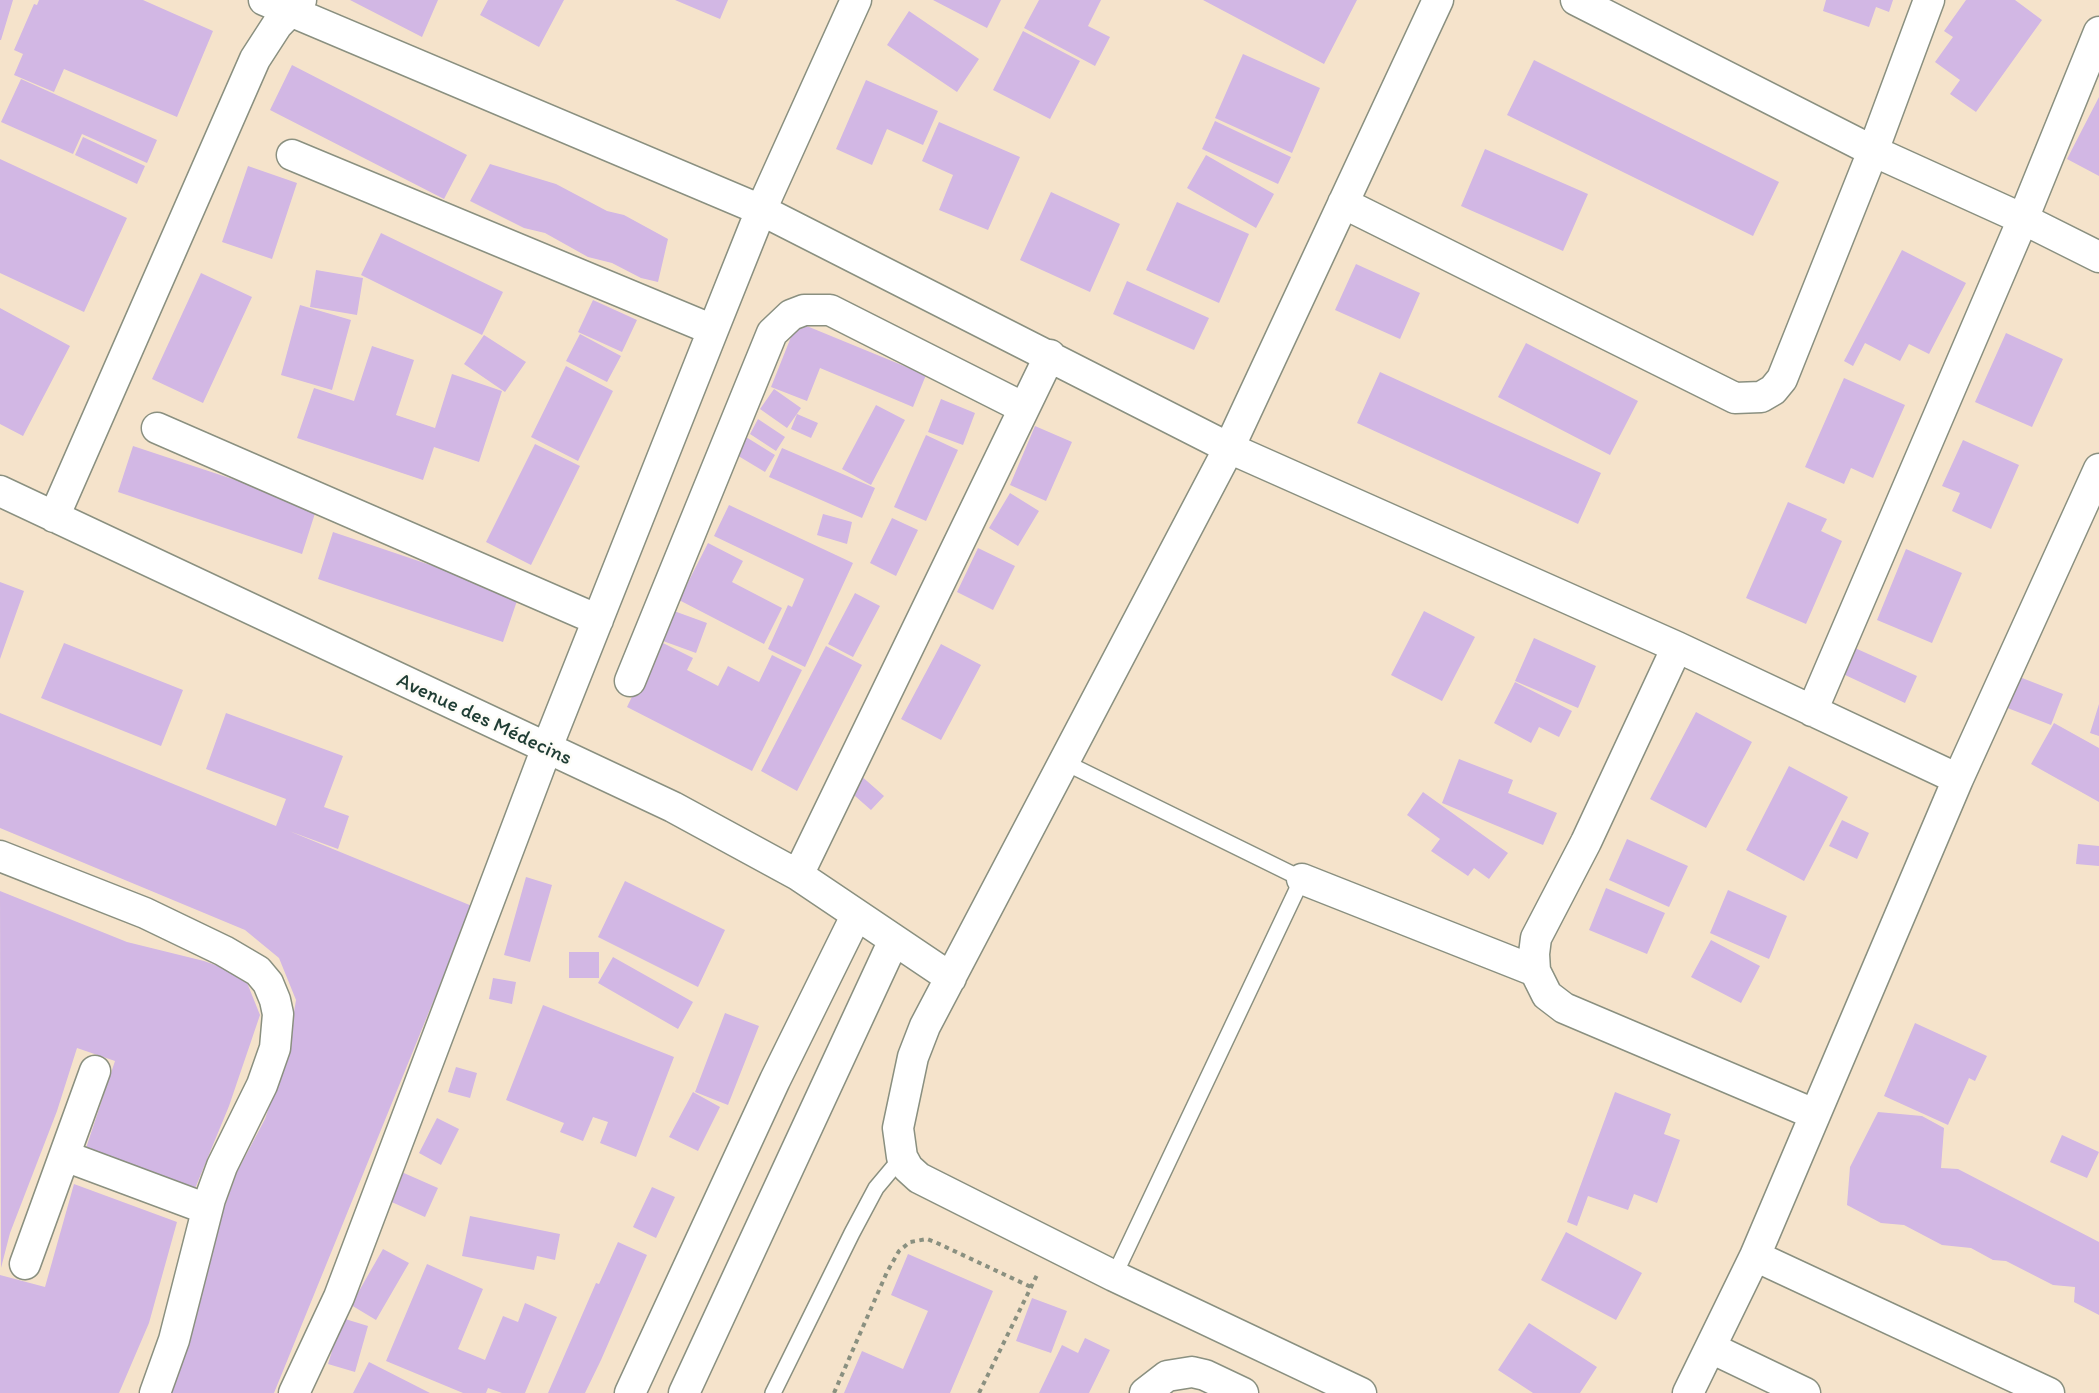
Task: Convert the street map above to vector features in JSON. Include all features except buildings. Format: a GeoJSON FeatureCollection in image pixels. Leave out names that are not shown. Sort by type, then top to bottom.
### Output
{"type":"FeatureCollection","features":[{"type":"Feature","properties":{"kind":"street"},"geometry":{"type":"LineString","coordinates":[[264,0],[296,5],[761,210],[1229,448],[1677,647],[1958,779]]}},
{"type":"Feature","properties":{"kind":"street"},"geometry":{"type":"LineString","coordinates":[[294,1393],[339,1297],[546,750],[761,210],[856,0]]}},
{"type":"Feature","properties":{"kind":"street"},"geometry":{"type":"LineString","coordinates":[[1361,1393],[1114,1276],[919,1178],[908,1168],[902,1156],[898,1128],[913,1057],[925,1026],[1229,448],[1438,0]]}},
{"type":"Feature","properties":{"kind":"street"},"geometry":{"type":"LineString","coordinates":[[1576,0],[1873,151],[2099,257]]}},
{"type":"Feature","properties":{"kind":"street"},"geometry":{"type":"LineString","coordinates":[[1343,204],[1735,398],[1761,397],[1773,390],[1782,379],[1873,151],[1929,0]]}},
{"type":"Feature","properties":{"kind":"street"},"geometry":{"type":"LineString","coordinates":[[54,517],[255,59],[277,25],[296,5]]}},
{"type":"Feature","properties":{"kind":"street"},"geometry":{"type":"LineString","coordinates":[[1812,711],[2022,219],[2099,32]]}},
{"type":"Feature","properties":{"kind":"street"},"geometry":{"type":"LineString","coordinates":[[292,155],[713,330]]}},
{"type":"Feature","properties":{"kind":"street"},"geometry":{"type":"LineString","coordinates":[[630,681],[772,333],[791,315],[804,310],[830,310],[1024,408]]}},
{"type":"Feature","properties":{"kind":"street"},"geometry":{"type":"LineString","coordinates":[[798,875],[1050,355]]}},
{"type":"Feature","properties":{"kind":"street"},"geometry":{"type":"LineString","coordinates":[[157,428],[598,620]]}},
{"type":"Feature","properties":{"kind":"street"},"geometry":{"type":"LineString","coordinates":[[1688,1393],[1755,1256],[1958,779],[2099,469]]}},
{"type":"Feature","properties":{"kind":"street","name":"Avenue des Médecins"},"geometry":{"type":"LineString","coordinates":[[0,491],[546,750],[673,807],[798,875],[855,916],[951,978]]}},
{"type":"Feature","properties":{"kind":"street"},"geometry":{"type":"LineString","coordinates":[[1677,647],[1586,842],[1536,938],[1535,971],[1547,995],[1564,1008],[1814,1114]]}},
{"type":"Feature","properties":{"kind":"street"},"geometry":{"type":"LineString","coordinates":[[0,856],[145,913],[205,941],[258,971],[268,983],[278,1014],[275,1048],[262,1085],[222,1166],[207,1209],[174,1340],[155,1393]]}},
{"type":"Feature","properties":{"kind":"street"},"geometry":{"type":"LineString","coordinates":[[1302,879],[1535,971]]}},
{"type":"Feature","properties":{"kind":"street"},"geometry":{"type":"LineString","coordinates":[[630,1393],[775,1080],[855,916]]}},
{"type":"Feature","properties":{"kind":"street"},"geometry":{"type":"LineString","coordinates":[[684,1393],[894,940]]}},
{"type":"Feature","properties":{"kind":"street"},"geometry":{"type":"LineString","coordinates":[[25,1264],[95,1071]]}},
{"type":"Feature","properties":{"kind":"street"},"geometry":{"type":"LineString","coordinates":[[65,1156],[207,1209]]}},
{"type":"Feature","properties":{"kind":"street"},"geometry":{"type":"LineString","coordinates":[[1755,1256],[2049,1393]]}},
{"type":"Feature","properties":{"kind":"street"},"geometry":{"type":"LineString","coordinates":[[1711,1348],[1805,1393]]}},
{"type":"Feature","properties":{"kind":"street"},"geometry":{"type":"LineString","coordinates":[[1145,1393],[1167,1376],[1192,1372],[1206,1375],[1243,1393]]}},
{"type":"Feature","properties":{"kind":"lane"},"geometry":{"type":"LineString","coordinates":[[1064,762],[1302,879],[1114,1276]]}},
{"type":"Feature","properties":{"kind":"lane"},"geometry":{"type":"LineString","coordinates":[[773,1393],[876,1188],[902,1156]]}},
{"type":"Feature","properties":{"kind":"path"},"geometry":{"type":"LineString","coordinates":[[834,1393],[894,1258],[910,1242],[927,1239],[1031,1287],[979,1393]]}}]}
